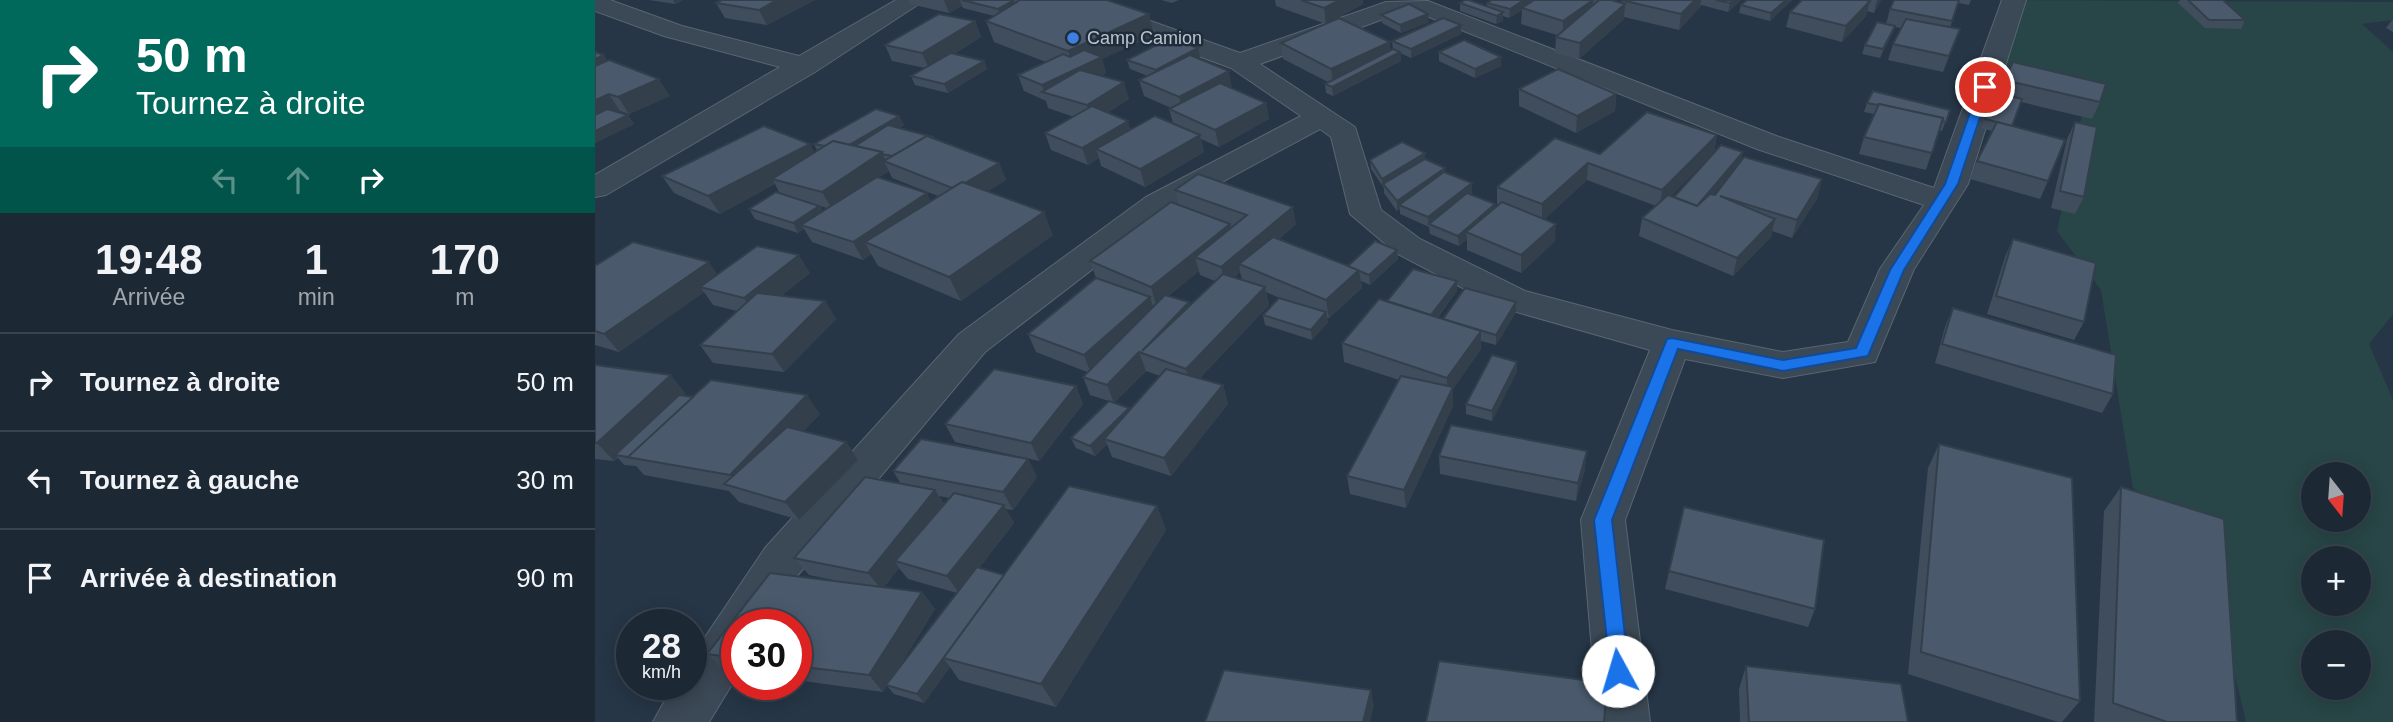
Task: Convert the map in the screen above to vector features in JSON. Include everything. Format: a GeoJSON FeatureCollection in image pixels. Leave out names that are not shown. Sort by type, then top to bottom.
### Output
{"type":"FeatureCollection","features":[{"type":"Feature","properties":{"kind":"street"},"geometry":{"type":"LineString","coordinates":[[595,188],[806,66],[913,0]]}},
{"type":"Feature","properties":{"kind":"street"},"geometry":{"type":"LineString","coordinates":[[1069,0],[1240,62],[1345,133],[1366,215],[1408,246],[1512,299],[1672,343],[1783,365],[1862,353],[1897,270],[1952,184],[2014,0]]}},
{"type":"Feature","properties":{"kind":"street"},"geometry":{"type":"LineString","coordinates":[[595,3],[673,31],[806,66]]}},
{"type":"Feature","properties":{"kind":"street"},"geometry":{"type":"LineString","coordinates":[[1240,62],[1395,7],[1428,8],[1768,144],[1943,201]]}},
{"type":"Feature","properties":{"kind":"street"},"geometry":{"type":"LineString","coordinates":[[751,609],[781,562],[972,344],[1157,204],[1321,117]]}},
{"type":"Feature","properties":{"kind":"street"},"geometry":{"type":"LineString","coordinates":[[1623,722],[1603,520],[1672,343]]}},
{"type":"Feature","properties":{"kind":"street"},"geometry":{"type":"LineString","coordinates":[[680,722],[721,657]]}},
{"type":"Feature","properties":{"kind":"green space"},"geometry":{"type":"Polygon","coordinates":[[[2000,0],[2393,2],[2393,20],[2362,24],[2393,52],[2393,314],[2369,344],[2393,400],[2393,722],[2246,722],[2201,532],[2133,488],[2101,290],[2057,231],[2083,110],[1993,79],[2000,0]]]}},
{"type":"Feature","properties":{"kind":"building"},"geometry":{"type":"Polygon","coordinates":[[[722,0],[777,0],[759,10],[716,3],[722,0]]]}},
{"type":"Feature","properties":{"kind":"building"},"geometry":{"type":"Polygon","coordinates":[[[962,0],[1012,0],[1013,1],[998,9],[962,0]]]}},
{"type":"Feature","properties":{"kind":"building"},"geometry":{"type":"Polygon","coordinates":[[[1020,0],[1107,0],[1149,14],[1068,51],[986,21],[1020,0]]]}},
{"type":"Feature","properties":{"kind":"building"},"geometry":{"type":"Polygon","coordinates":[[[1301,0],[1340,0],[1324,8],[1301,0]]]}},
{"type":"Feature","properties":{"kind":"building"},"geometry":{"type":"Polygon","coordinates":[[[1465,0],[1503,12],[1497,16],[1460,3],[1465,0]]]}},
{"type":"Feature","properties":{"kind":"building"},"geometry":{"type":"Polygon","coordinates":[[[1492,0],[1524,0],[1510,9],[1487,3],[1492,0]]]}},
{"type":"Feature","properties":{"kind":"building"},"geometry":{"type":"Polygon","coordinates":[[[1534,0],[1593,0],[1563,21],[1522,8],[1534,0]]]}},
{"type":"Feature","properties":{"kind":"building"},"geometry":{"type":"Polygon","coordinates":[[[1599,0],[1625,4],[1580,43],[1556,37],[1599,0]]]}},
{"type":"Feature","properties":{"kind":"building"},"geometry":{"type":"Polygon","coordinates":[[[1621,0],[1695,0],[1681,14],[1621,0]]]}},
{"type":"Feature","properties":{"kind":"building"},"geometry":{"type":"Polygon","coordinates":[[[1747,0],[1786,0],[1771,13],[1741,5],[1747,0]]]}},
{"type":"Feature","properties":{"kind":"building"},"geometry":{"type":"Polygon","coordinates":[[[1802,0],[1870,1],[1846,26],[1790,12],[1802,0]]]}},
{"type":"Feature","properties":{"kind":"building"},"geometry":{"type":"Polygon","coordinates":[[[1894,0],[1959,0],[1952,21],[1890,9],[1894,0]]]}},
{"type":"Feature","properties":{"kind":"building"},"geometry":{"type":"Polygon","coordinates":[[[2188,0],[2223,0],[2245,20],[2209,20],[2188,0]]]}},
{"type":"Feature","properties":{"kind":"building"},"geometry":{"type":"Polygon","coordinates":[[[1409,4],[1428,14],[1400,25],[1381,15],[1409,4]]]}},
{"type":"Feature","properties":{"kind":"building"},"geometry":{"type":"Polygon","coordinates":[[[939,14],[975,21],[922,53],[885,45],[939,14]]]}},
{"type":"Feature","properties":{"kind":"building"},"geometry":{"type":"Polygon","coordinates":[[[1339,18],[1390,42],[1331,69],[1281,43],[1339,18]]]}},
{"type":"Feature","properties":{"kind":"building"},"geometry":{"type":"Polygon","coordinates":[[[1443,18],[1461,25],[1411,49],[1392,41],[1443,18]]]}},
{"type":"Feature","properties":{"kind":"building"},"geometry":{"type":"Polygon","coordinates":[[[1906,19],[1960,29],[1949,56],[1893,44],[1906,19]]]}},
{"type":"Feature","properties":{"kind":"building"},"geometry":{"type":"Polygon","coordinates":[[[1877,22],[1895,26],[1883,49],[1865,45],[1877,22]]]}},
{"type":"Feature","properties":{"kind":"building"},"geometry":{"type":"Polygon","coordinates":[[[1170,38],[1198,48],[1156,70],[1127,60],[1170,38]]]}},
{"type":"Feature","properties":{"kind":"building"},"geometry":{"type":"Polygon","coordinates":[[[1464,40],[1501,57],[1475,69],[1439,52],[1464,40]]]}},
{"type":"Feature","properties":{"kind":"building"},"geometry":{"type":"Polygon","coordinates":[[[1393,49],[1400,52],[1332,87],[1325,84],[1393,49]]]}},
{"type":"Feature","properties":{"kind":"building"},"geometry":{"type":"Polygon","coordinates":[[[1084,50],[1102,57],[1042,85],[1018,75],[1063,54],[1070,57],[1084,50]]]}},
{"type":"Feature","properties":{"kind":"building"},"geometry":{"type":"Polygon","coordinates":[[[595,52],[604,55],[595,59],[595,52]]]}},
{"type":"Feature","properties":{"kind":"building"},"geometry":{"type":"Polygon","coordinates":[[[951,53],[984,61],[944,84],[911,76],[951,53]]]}},
{"type":"Feature","properties":{"kind":"building"},"geometry":{"type":"Polygon","coordinates":[[[1190,55],[1229,71],[1179,97],[1139,80],[1190,55]]]}},
{"type":"Feature","properties":{"kind":"building"},"geometry":{"type":"Polygon","coordinates":[[[609,60],[659,79],[618,97],[609,94],[595,100],[595,66],[609,60]]]}},
{"type":"Feature","properties":{"kind":"building"},"geometry":{"type":"Polygon","coordinates":[[[2013,62],[2106,84],[2100,102],[2004,80],[2013,62]]]}},
{"type":"Feature","properties":{"kind":"building"},"geometry":{"type":"Polygon","coordinates":[[[1558,69],[1616,94],[1577,116],[1519,89],[1558,69]]]}},
{"type":"Feature","properties":{"kind":"building"},"geometry":{"type":"Polygon","coordinates":[[[1080,70],[1124,82],[1087,105],[1042,92],[1080,70]]]}},
{"type":"Feature","properties":{"kind":"building"},"geometry":{"type":"Polygon","coordinates":[[[1220,83],[1266,103],[1215,130],[1169,109],[1220,83]]]}},
{"type":"Feature","properties":{"kind":"building"},"geometry":{"type":"Polygon","coordinates":[[[1873,91],[1950,110],[1946,122],[1942,121],[1943,118],[1867,103],[1873,91]]]}},
{"type":"Feature","properties":{"kind":"building"},"geometry":{"type":"Polygon","coordinates":[[[1996,92],[2022,99],[2012,126],[1985,119],[1996,92]]]}},
{"type":"Feature","properties":{"kind":"building"},"geometry":{"type":"Polygon","coordinates":[[[1879,104],[1943,118],[1932,153],[1864,137],[1879,104]]]}},
{"type":"Feature","properties":{"kind":"building"},"geometry":{"type":"Polygon","coordinates":[[[1092,106],[1128,121],[1082,148],[1045,133],[1092,106]]]}},
{"type":"Feature","properties":{"kind":"building"},"geometry":{"type":"Polygon","coordinates":[[[607,109],[628,115],[595,131],[595,115],[607,109]]]}},
{"type":"Feature","properties":{"kind":"building"},"geometry":{"type":"Polygon","coordinates":[[[876,109],[899,116],[849,145],[833,141],[825,146],[814,144],[876,109]]]}},
{"type":"Feature","properties":{"kind":"building"},"geometry":{"type":"Polygon","coordinates":[[[1647,112],[1717,135],[1662,190],[1588,163],[1542,204],[1497,187],[1555,138],[1600,154],[1647,112]]]}},
{"type":"Feature","properties":{"kind":"building"},"geometry":{"type":"Polygon","coordinates":[[[1155,116],[1200,135],[1140,169],[1096,149],[1155,116]]]}},
{"type":"Feature","properties":{"kind":"building"},"geometry":{"type":"Polygon","coordinates":[[[1997,122],[2065,140],[2048,181],[1977,161],[1997,122]]]}},
{"type":"Feature","properties":{"kind":"building"},"geometry":{"type":"Polygon","coordinates":[[[2075,122],[2097,127],[2084,197],[2060,191],[2075,122]]]}},
{"type":"Feature","properties":{"kind":"building"},"geometry":{"type":"Polygon","coordinates":[[[888,125],[933,137],[927,136],[892,156],[855,146],[888,125]]]}},
{"type":"Feature","properties":{"kind":"building"},"geometry":{"type":"Polygon","coordinates":[[[764,126],[810,144],[708,196],[662,176],[764,126]]]}},
{"type":"Feature","properties":{"kind":"building"},"geometry":{"type":"Polygon","coordinates":[[[927,136],[999,163],[952,188],[884,161],[927,136]]]}},
{"type":"Feature","properties":{"kind":"building"},"geometry":{"type":"Polygon","coordinates":[[[833,141],[882,152],[822,192],[772,179],[833,141]]]}},
{"type":"Feature","properties":{"kind":"building"},"geometry":{"type":"Polygon","coordinates":[[[1402,142],[1425,153],[1382,179],[1370,160],[1402,142]]]}},
{"type":"Feature","properties":{"kind":"building"},"geometry":{"type":"Polygon","coordinates":[[[1721,145],[1743,152],[1697,206],[1674,197],[1721,145]]]}},
{"type":"Feature","properties":{"kind":"building"},"geometry":{"type":"Polygon","coordinates":[[[1744,157],[1822,179],[1797,220],[1720,196],[1775,219],[1737,258],[1642,218],[1668,195],[1697,206],[1710,194],[1715,195],[1744,157]]]}},
{"type":"Feature","properties":{"kind":"building"},"geometry":{"type":"Polygon","coordinates":[[[1425,159],[1445,168],[1397,201],[1383,184],[1425,159]]]}},
{"type":"Feature","properties":{"kind":"building"},"geometry":{"type":"Polygon","coordinates":[[[1444,172],[1472,183],[1428,217],[1399,205],[1444,172]]]}},
{"type":"Feature","properties":{"kind":"building"},"geometry":{"type":"Polygon","coordinates":[[[1198,174],[1293,207],[1221,267],[1195,257],[1247,215],[1175,190],[1198,174]]]}},
{"type":"Feature","properties":{"kind":"building"},"geometry":{"type":"Polygon","coordinates":[[[877,177],[927,193],[853,242],[801,225],[877,177]]]}},
{"type":"Feature","properties":{"kind":"building"},"geometry":{"type":"Polygon","coordinates":[[[962,182],[1044,212],[949,277],[865,242],[962,182]]]}},
{"type":"Feature","properties":{"kind":"building"},"geometry":{"type":"Polygon","coordinates":[[[776,192],[819,206],[793,223],[749,209],[776,192]]]}},
{"type":"Feature","properties":{"kind":"building"},"geometry":{"type":"Polygon","coordinates":[[[1467,193],[1495,204],[1458,236],[1429,224],[1467,193]]]}},
{"type":"Feature","properties":{"kind":"building"},"geometry":{"type":"Polygon","coordinates":[[[1171,202],[1230,224],[1151,287],[1090,261],[1171,202]]]}},
{"type":"Feature","properties":{"kind":"building"},"geometry":{"type":"Polygon","coordinates":[[[1502,202],[1556,224],[1521,255],[1466,232],[1502,202]]]}},
{"type":"Feature","properties":{"kind":"building"},"geometry":{"type":"Polygon","coordinates":[[[1273,237],[1359,270],[1326,300],[1239,264],[1273,237]]]}},
{"type":"Feature","properties":{"kind":"building"},"geometry":{"type":"Polygon","coordinates":[[[2013,239],[2096,263],[2084,322],[1996,296],[2013,239]]]}},
{"type":"Feature","properties":{"kind":"building"},"geometry":{"type":"Polygon","coordinates":[[[1375,241],[1397,250],[1369,275],[1348,266],[1375,241]]]}},
{"type":"Feature","properties":{"kind":"building"},"geometry":{"type":"Polygon","coordinates":[[[633,242],[709,262],[604,334],[595,331],[595,266],[633,242]]]}},
{"type":"Feature","properties":{"kind":"building"},"geometry":{"type":"Polygon","coordinates":[[[757,246],[799,255],[744,298],[700,287],[757,246]]]}},
{"type":"Feature","properties":{"kind":"building"},"geometry":{"type":"Polygon","coordinates":[[[1413,269],[1457,281],[1431,315],[1387,301],[1413,269]]]}},
{"type":"Feature","properties":{"kind":"building"},"geometry":{"type":"Polygon","coordinates":[[[1223,274],[1265,287],[1186,369],[1139,352],[1107,385],[1083,377],[1165,295],[1189,302],[1142,351],[1223,274]]]}},
{"type":"Feature","properties":{"kind":"building"},"geometry":{"type":"Polygon","coordinates":[[[1096,278],[1150,297],[1084,355],[1028,334],[1096,278]]]}},
{"type":"Feature","properties":{"kind":"building"},"geometry":{"type":"Polygon","coordinates":[[[1465,288],[1516,302],[1496,335],[1443,319],[1465,288]]]}},
{"type":"Feature","properties":{"kind":"building"},"geometry":{"type":"Polygon","coordinates":[[[757,293],[825,301],[772,354],[700,345],[757,293]]]}},
{"type":"Feature","properties":{"kind":"building"},"geometry":{"type":"Polygon","coordinates":[[[1279,298],[1326,312],[1311,330],[1263,315],[1279,298]]]}},
{"type":"Feature","properties":{"kind":"building"},"geometry":{"type":"Polygon","coordinates":[[[1379,299],[1481,331],[1447,378],[1342,343],[1379,299]]]}},
{"type":"Feature","properties":{"kind":"building"},"geometry":{"type":"Polygon","coordinates":[[[1953,308],[2116,355],[2113,394],[1942,344],[1953,308]]]}},
{"type":"Feature","properties":{"kind":"building"},"geometry":{"type":"Polygon","coordinates":[[[1492,355],[1517,362],[1492,411],[1466,404],[1492,355]]]}},
{"type":"Feature","properties":{"kind":"building"},"geometry":{"type":"Polygon","coordinates":[[[595,365],[671,375],[597,443],[595,443],[595,365]]]}},
{"type":"Feature","properties":{"kind":"building"},"geometry":{"type":"Polygon","coordinates":[[[994,369],[1076,386],[1031,443],[945,424],[994,369]]]}},
{"type":"Feature","properties":{"kind":"building"},"geometry":{"type":"Polygon","coordinates":[[[1166,369],[1223,385],[1164,458],[1104,439],[1166,369]]]}},
{"type":"Feature","properties":{"kind":"building"},"geometry":{"type":"Polygon","coordinates":[[[1401,376],[1453,387],[1404,490],[1347,476],[1401,376]]]}},
{"type":"Feature","properties":{"kind":"building"},"geometry":{"type":"Polygon","coordinates":[[[711,380],[807,395],[730,475],[627,457],[711,380]]]}},
{"type":"Feature","properties":{"kind":"building"},"geometry":{"type":"Polygon","coordinates":[[[679,395],[693,397],[628,457],[615,455],[679,395]]]}},
{"type":"Feature","properties":{"kind":"building"},"geometry":{"type":"Polygon","coordinates":[[[1109,401],[1129,408],[1090,446],[1071,438],[1109,401]]]}},
{"type":"Feature","properties":{"kind":"building"},"geometry":{"type":"Polygon","coordinates":[[[1451,425],[1587,451],[1578,483],[1439,456],[1451,425]]]}},
{"type":"Feature","properties":{"kind":"building"},"geometry":{"type":"Polygon","coordinates":[[[787,427],[846,442],[785,502],[724,484],[787,427]]]}},
{"type":"Feature","properties":{"kind":"building"},"geometry":{"type":"Polygon","coordinates":[[[921,439],[1028,459],[1003,492],[893,471],[921,439]]]}},
{"type":"Feature","properties":{"kind":"building"},"geometry":{"type":"Polygon","coordinates":[[[1939,444],[2072,478],[2080,701],[1921,652],[1939,444]]]}},
{"type":"Feature","properties":{"kind":"building"},"geometry":{"type":"Polygon","coordinates":[[[865,477],[935,490],[868,573],[794,558],[865,477]]]}},
{"type":"Feature","properties":{"kind":"building"},"geometry":{"type":"Polygon","coordinates":[[[1069,486],[1157,506],[1041,684],[943,658],[1069,486]]]}},
{"type":"Feature","properties":{"kind":"building"},"geometry":{"type":"Polygon","coordinates":[[[2121,487],[2224,519],[2237,722],[2167,722],[2113,703],[2121,487]]]}},
{"type":"Feature","properties":{"kind":"building"},"geometry":{"type":"Polygon","coordinates":[[[954,493],[1004,505],[947,576],[895,561],[954,493]]]}},
{"type":"Feature","properties":{"kind":"building"},"geometry":{"type":"Polygon","coordinates":[[[1684,507],[1824,540],[1815,609],[1669,571],[1684,507]]]}},
{"type":"Feature","properties":{"kind":"building"},"geometry":{"type":"Polygon","coordinates":[[[977,567],[1004,575],[917,694],[886,685],[977,567]]]}},
{"type":"Feature","properties":{"kind":"building"},"geometry":{"type":"Polygon","coordinates":[[[770,573],[922,592],[869,675],[812,668],[812,609],[742,609],[770,573]]]}},
{"type":"Feature","properties":{"kind":"building"},"geometry":{"type":"Polygon","coordinates":[[[721,636],[721,656],[707,654],[721,636]]]}},
{"type":"Feature","properties":{"kind":"building"},"geometry":{"type":"Polygon","coordinates":[[[1439,661],[1607,683],[1604,722],[1426,722],[1439,661]]]}},
{"type":"Feature","properties":{"kind":"building"},"geometry":{"type":"Polygon","coordinates":[[[1746,666],[1901,684],[1908,722],[1749,722],[1746,666]]]}},
{"type":"Feature","properties":{"kind":"building"},"geometry":{"type":"Polygon","coordinates":[[[1224,670],[1371,690],[1363,722],[1205,722],[1224,670]]]}},
{"type":"Feature","properties":{"kind":"place","name":"Camp Camion"},"geometry":{"type":"Point","coordinates":[1073,38]}},
{"type":"Feature","properties":{"kind":"route"},"geometry":{"type":"LineString","coordinates":[[1618,671],[1603,520],[1672,343],[1783,365],[1862,353],[1897,270],[1952,184],[1985,87]]}}]}
